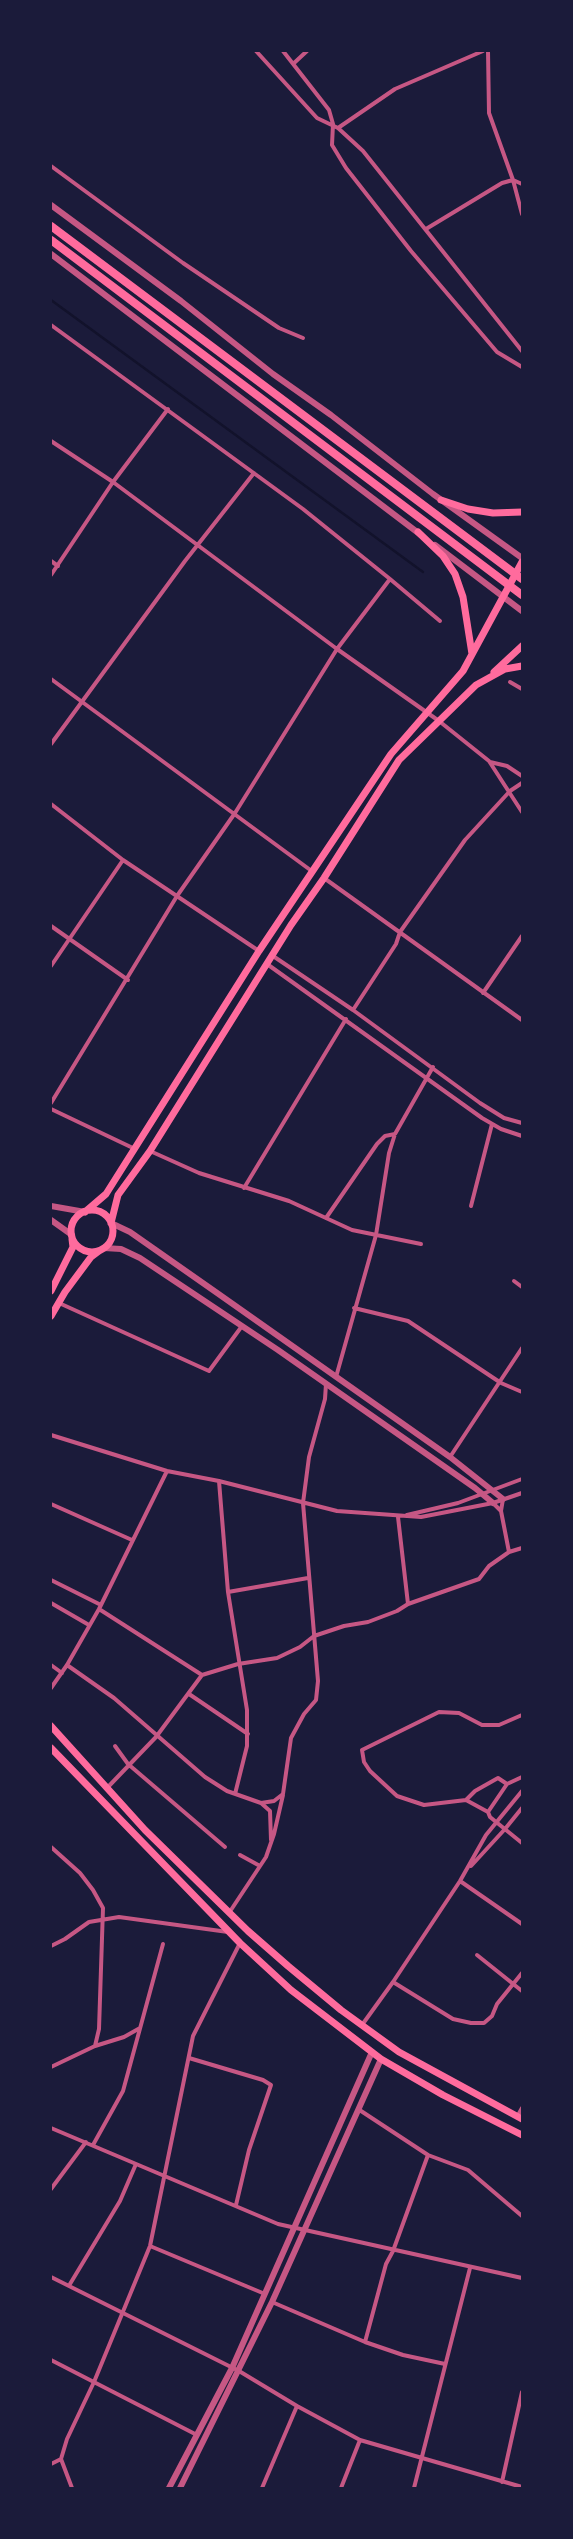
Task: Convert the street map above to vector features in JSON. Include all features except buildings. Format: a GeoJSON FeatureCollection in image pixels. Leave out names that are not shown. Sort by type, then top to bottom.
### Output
{"type":"FeatureCollection","features":[{"type":"Feature","properties":{"kind":"highway"},"geometry":{"type":"LineString","coordinates":[[51,226],[522,579]]}},
{"type":"Feature","properties":{"kind":"highway"},"geometry":{"type":"LineString","coordinates":[[51,240],[423,522],[522,595]]}},
{"type":"Feature","properties":{"kind":"main road"},"geometry":{"type":"LineString","coordinates":[[441,500],[468,509],[493,513],[522,512]]}},
{"type":"Feature","properties":{"kind":"main road"},"geometry":{"type":"LineString","coordinates":[[418,532],[443,556],[455,574],[464,597],[472,654]]}},
{"type":"Feature","properties":{"kind":"main road"},"geometry":{"type":"LineString","coordinates":[[51,1291],[73,1247],[72,1235],[74,1221],[106,1194],[259,951],[314,872],[390,754],[427,714],[463,671],[522,562]]}},
{"type":"Feature","properties":{"kind":"main road"},"geometry":{"type":"LineString","coordinates":[[490,676],[522,646]]}},
{"type":"Feature","properties":{"kind":"main road"},"geometry":{"type":"LineString","coordinates":[[51,1316],[58,1303],[91,1257],[102,1250],[112,1237],[111,1223],[118,1195],[150,1151],[291,925],[324,878],[399,760],[476,685],[505,668],[522,666]]}},
{"type":"Feature","properties":{"kind":"main road"},"geometry":{"type":"LineString","coordinates":[[85,1212],[91,1211],[103,1214],[111,1223]]}},
{"type":"Feature","properties":{"kind":"main road"},"geometry":{"type":"LineString","coordinates":[[72,1235],[78,1247],[92,1252],[102,1250]]}},
{"type":"Feature","properties":{"kind":"main road"},"geometry":{"type":"LineString","coordinates":[[51,1726],[146,1830],[229,1913],[288,1966],[362,2025],[399,2052],[519,2118]]}},
{"type":"Feature","properties":{"kind":"main road"},"geometry":{"type":"LineString","coordinates":[[51,1748],[229,1932],[291,1990],[381,2059],[443,2095],[522,2135]]}},
{"type":"Feature","properties":{"kind":"street"},"geometry":{"type":"LineString","coordinates":[[256,51],[317,118],[333,124],[363,151],[522,351]]}},
{"type":"Feature","properties":{"kind":"street"},"geometry":{"type":"LineString","coordinates":[[283,51],[329,110],[333,124],[332,145],[411,252],[497,352],[522,367]]}},
{"type":"Feature","properties":{"kind":"street"},"geometry":{"type":"LineString","coordinates":[[293,64],[307,51]]}},
{"type":"Feature","properties":{"kind":"street"},"geometry":{"type":"LineString","coordinates":[[338,128],[395,89],[483,51]]}},
{"type":"Feature","properties":{"kind":"street"},"geometry":{"type":"LineString","coordinates":[[488,51],[489,113],[513,180],[522,214]]}},
{"type":"Feature","properties":{"kind":"street"},"geometry":{"type":"LineString","coordinates":[[51,166],[183,263],[279,328],[303,338]]}},
{"type":"Feature","properties":{"kind":"street"},"geometry":{"type":"LineString","coordinates":[[426,229],[502,183],[513,180],[522,184]]}},
{"type":"Feature","properties":{"kind":"street"},"geometry":{"type":"LineString","coordinates":[[51,205],[181,301],[273,374],[331,415],[441,500],[522,558]]}},
{"type":"Feature","properties":{"kind":"street"},"geometry":{"type":"LineString","coordinates":[[51,254],[522,611]]}},
{"type":"Feature","properties":{"kind":"street"},"geometry":{"type":"LineString","coordinates":[[51,325],[254,473],[390,579],[440,621]]}},
{"type":"Feature","properties":{"kind":"street"},"geometry":{"type":"LineString","coordinates":[[51,575],[113,482],[168,409]]}},
{"type":"Feature","properties":{"kind":"street"},"geometry":{"type":"LineString","coordinates":[[51,441],[113,482],[337,649],[427,714],[439,721],[489,761],[510,791],[522,812]]}},
{"type":"Feature","properties":{"kind":"street"},"geometry":{"type":"LineString","coordinates":[[51,744],[197,545],[254,473]]}},
{"type":"Feature","properties":{"kind":"street"},"geometry":{"type":"LineString","coordinates":[[51,561],[58,566]]}},
{"type":"Feature","properties":{"kind":"street"},"geometry":{"type":"LineString","coordinates":[[51,1103],[128,980],[177,896],[235,813],[337,649],[390,579]]}},
{"type":"Feature","properties":{"kind":"street"},"geometry":{"type":"LineString","coordinates":[[51,679],[314,872]]}},
{"type":"Feature","properties":{"kind":"street"},"geometry":{"type":"LineString","coordinates":[[510,682],[522,689]]}},
{"type":"Feature","properties":{"kind":"street"},"geometry":{"type":"LineString","coordinates":[[489,761],[507,766],[522,776]]}},
{"type":"Feature","properties":{"kind":"street"},"geometry":{"type":"LineString","coordinates":[[353,1010],[396,944],[400,932],[469,835],[510,791],[522,783]]}},
{"type":"Feature","properties":{"kind":"street"},"geometry":{"type":"LineString","coordinates":[[51,804],[124,860],[259,951]]}},
{"type":"Feature","properties":{"kind":"street"},"geometry":{"type":"LineString","coordinates":[[51,966],[124,860]]}},
{"type":"Feature","properties":{"kind":"street"},"geometry":{"type":"LineString","coordinates":[[324,878],[522,1020]]}},
{"type":"Feature","properties":{"kind":"street"},"geometry":{"type":"LineString","coordinates":[[51,926],[128,980]]}},
{"type":"Feature","properties":{"kind":"street"},"geometry":{"type":"LineString","coordinates":[[483,993],[522,936]]}},
{"type":"Feature","properties":{"kind":"street"},"geometry":{"type":"LineString","coordinates":[[273,956],[353,1010],[433,1067],[480,1103],[504,1118],[522,1123]]}},
{"type":"Feature","properties":{"kind":"street"},"geometry":{"type":"LineString","coordinates":[[267,964],[492,1124],[522,1136]]}},
{"type":"Feature","properties":{"kind":"street"},"geometry":{"type":"LineString","coordinates":[[244,1188],[346,1019]]}},
{"type":"Feature","properties":{"kind":"street"},"geometry":{"type":"LineString","coordinates":[[336,1377],[354,1308],[376,1234],[395,1134],[433,1067]]}},
{"type":"Feature","properties":{"kind":"street"},"geometry":{"type":"LineString","coordinates":[[51,1109],[135,1149]]}},
{"type":"Feature","properties":{"kind":"street"},"geometry":{"type":"LineString","coordinates":[[471,1206],[492,1124]]}},
{"type":"Feature","properties":{"kind":"street"},"geometry":{"type":"LineString","coordinates":[[326,1218],[377,1144],[385,1136],[395,1134]]}},
{"type":"Feature","properties":{"kind":"street"},"geometry":{"type":"LineString","coordinates":[[150,1151],[199,1173],[283,1199],[352,1230],[421,1244]]}},
{"type":"Feature","properties":{"kind":"street"},"geometry":{"type":"LineString","coordinates":[[51,1206],[85,1212]]}},
{"type":"Feature","properties":{"kind":"street"},"geometry":{"type":"LineString","coordinates":[[51,1220],[72,1235]]}},
{"type":"Feature","properties":{"kind":"street"},"geometry":{"type":"LineString","coordinates":[[111,1223],[130,1232],[450,1457],[503,1499]]}},
{"type":"Feature","properties":{"kind":"street"},"geometry":{"type":"LineString","coordinates":[[102,1250],[121,1250],[140,1258],[326,1384],[483,1494],[502,1511]]}},
{"type":"Feature","properties":{"kind":"street"},"geometry":{"type":"LineString","coordinates":[[514,1281],[522,1286]]}},
{"type":"Feature","properties":{"kind":"street"},"geometry":{"type":"LineString","coordinates":[[58,1303],[209,1371],[242,1326]]}},
{"type":"Feature","properties":{"kind":"street"},"geometry":{"type":"LineString","coordinates":[[354,1308],[408,1320],[501,1383],[522,1392]]}},
{"type":"Feature","properties":{"kind":"street"},"geometry":{"type":"LineString","coordinates":[[450,1457],[501,1383],[522,1348]]}},
{"type":"Feature","properties":{"kind":"street"},"geometry":{"type":"LineString","coordinates":[[229,1913],[260,1866],[271,1842],[283,1794],[291,1738],[304,1714],[316,1700],[318,1681],[308,1578],[303,1503],[309,1457],[325,1400],[326,1384]]}},
{"type":"Feature","properties":{"kind":"street"},"geometry":{"type":"LineString","coordinates":[[51,1435],[167,1471],[219,1481],[337,1511],[421,1517],[493,1503],[522,1493]]}},
{"type":"Feature","properties":{"kind":"street"},"geometry":{"type":"LineString","coordinates":[[51,1688],[67,1665],[100,1607],[167,1471]]}},
{"type":"Feature","properties":{"kind":"street"},"geometry":{"type":"LineString","coordinates":[[398,1516],[458,1503],[522,1479]]}},
{"type":"Feature","properties":{"kind":"street"},"geometry":{"type":"LineString","coordinates":[[219,1481],[228,1592],[238,1664],[247,1710],[248,1734],[235,1794]]}},
{"type":"Feature","properties":{"kind":"street"},"geometry":{"type":"LineString","coordinates":[[503,1499],[502,1511],[509,1552]]}},
{"type":"Feature","properties":{"kind":"street"},"geometry":{"type":"LineString","coordinates":[[51,1504],[132,1540]]}},
{"type":"Feature","properties":{"kind":"street"},"geometry":{"type":"LineString","coordinates":[[398,1516],[408,1604]]}},
{"type":"Feature","properties":{"kind":"street"},"geometry":{"type":"LineString","coordinates":[[107,1788],[128,1764],[156,1737],[202,1675],[238,1664],[277,1658],[300,1647],[314,1636],[344,1626],[368,1622],[398,1610],[408,1604],[479,1579],[489,1566],[509,1552],[522,1548]]}},
{"type":"Feature","properties":{"kind":"street"},"geometry":{"type":"LineString","coordinates":[[228,1592],[308,1578]]}},
{"type":"Feature","properties":{"kind":"street"},"geometry":{"type":"LineString","coordinates":[[51,1580],[100,1607],[202,1675]]}},
{"type":"Feature","properties":{"kind":"street"},"geometry":{"type":"LineString","coordinates":[[51,1603],[89,1625]]}},
{"type":"Feature","properties":{"kind":"street"},"geometry":{"type":"LineString","coordinates":[[51,1665],[62,1673]]}},
{"type":"Feature","properties":{"kind":"street"},"geometry":{"type":"LineString","coordinates":[[67,1665],[114,1698],[156,1737],[205,1777],[235,1794],[261,1803],[270,1811],[271,1842]]}},
{"type":"Feature","properties":{"kind":"street"},"geometry":{"type":"LineString","coordinates":[[189,1694],[248,1734]]}},
{"type":"Feature","properties":{"kind":"street"},"geometry":{"type":"LineString","coordinates":[[507,1784],[498,1778],[476,1791],[466,1800],[424,1805],[397,1796],[370,1771],[364,1762],[362,1750],[439,1712],[459,1713],[482,1725],[499,1725],[522,1715]]}},
{"type":"Feature","properties":{"kind":"street"},"geometry":{"type":"LineString","coordinates":[[115,1746],[128,1764],[225,1847]]}},
{"type":"Feature","properties":{"kind":"street"},"geometry":{"type":"LineString","coordinates":[[488,1812],[507,1784],[522,1777]]}},
{"type":"Feature","properties":{"kind":"street"},"geometry":{"type":"LineString","coordinates":[[362,2025],[394,1982],[469,1868],[486,1835],[522,1791]]}},
{"type":"Feature","properties":{"kind":"street"},"geometry":{"type":"LineString","coordinates":[[261,1803],[274,1801],[283,1794]]}},
{"type":"Feature","properties":{"kind":"street"},"geometry":{"type":"LineString","coordinates":[[466,1800],[488,1812],[490,1818],[522,1843]]}},
{"type":"Feature","properties":{"kind":"street"},"geometry":{"type":"LineString","coordinates":[[469,1868],[505,1830],[522,1808]]}},
{"type":"Feature","properties":{"kind":"street"},"geometry":{"type":"LineString","coordinates":[[51,1847],[80,1873],[93,1890],[103,1908],[99,2029],[96,2046]]}},
{"type":"Feature","properties":{"kind":"street"},"geometry":{"type":"LineString","coordinates":[[240,1855],[260,1866]]}},
{"type":"Feature","properties":{"kind":"street"},"geometry":{"type":"LineString","coordinates":[[460,1881],[522,1924]]}},
{"type":"Feature","properties":{"kind":"street"},"geometry":{"type":"LineString","coordinates":[[51,1946],[65,1939],[89,1922],[103,1918],[119,1917],[229,1932]]}},
{"type":"Feature","properties":{"kind":"street"},"geometry":{"type":"LineString","coordinates":[[72,2488],[61,2460],[67,2439],[94,2382],[150,2246],[193,2036],[240,1943]]}},
{"type":"Feature","properties":{"kind":"street"},"geometry":{"type":"LineString","coordinates":[[93,2145],[123,2091],[163,1944]]}},
{"type":"Feature","properties":{"kind":"street"},"geometry":{"type":"LineString","coordinates":[[477,1956],[522,1991]]}},
{"type":"Feature","properties":{"kind":"street"},"geometry":{"type":"LineString","coordinates":[[394,1982],[453,2019],[471,2023],[484,2023],[492,2016],[497,2004],[522,1973]]}},
{"type":"Feature","properties":{"kind":"street"},"geometry":{"type":"LineString","coordinates":[[51,2067],[96,2046],[124,2037],[140,2028]]}},
{"type":"Feature","properties":{"kind":"street"},"geometry":{"type":"LineString","coordinates":[[169,2488],[232,2368],[372,2052]]}},
{"type":"Feature","properties":{"kind":"street"},"geometry":{"type":"LineString","coordinates":[[189,2058],[263,2080],[271,2085],[248,2150],[236,2205]]}},
{"type":"Feature","properties":{"kind":"street"},"geometry":{"type":"LineString","coordinates":[[180,2488],[272,2302],[381,2059]]}},
{"type":"Feature","properties":{"kind":"street"},"geometry":{"type":"LineString","coordinates":[[519,2118],[522,2108]]}},
{"type":"Feature","properties":{"kind":"street"},"geometry":{"type":"LineString","coordinates":[[358,2109],[428,2155],[468,2170],[522,2216]]}},
{"type":"Feature","properties":{"kind":"street"},"geometry":{"type":"LineString","coordinates":[[51,2128],[278,2224],[393,2251],[522,2278]]}},
{"type":"Feature","properties":{"kind":"street"},"geometry":{"type":"LineString","coordinates":[[51,2189],[86,2142]]}},
{"type":"Feature","properties":{"kind":"street"},"geometry":{"type":"LineString","coordinates":[[366,2342],[386,2264],[393,2251],[428,2155]]}},
{"type":"Feature","properties":{"kind":"street"},"geometry":{"type":"LineString","coordinates":[[70,2284],[120,2201],[136,2164]]}},
{"type":"Feature","properties":{"kind":"street"},"geometry":{"type":"LineString","coordinates":[[150,2246],[265,2294]]}},
{"type":"Feature","properties":{"kind":"street"},"geometry":{"type":"LineString","coordinates":[[414,2488],[470,2268]]}},
{"type":"Feature","properties":{"kind":"street"},"geometry":{"type":"LineString","coordinates":[[51,2277],[70,2284],[122,2314],[239,2371],[297,2406],[360,2440],[522,2487]]}},
{"type":"Feature","properties":{"kind":"street"},"geometry":{"type":"LineString","coordinates":[[272,2302],[366,2342],[403,2355],[445,2364]]}},
{"type":"Feature","properties":{"kind":"street"},"geometry":{"type":"LineString","coordinates":[[51,2360],[197,2435]]}},
{"type":"Feature","properties":{"kind":"street"},"geometry":{"type":"LineString","coordinates":[[502,2482],[522,2392]]}},
{"type":"Feature","properties":{"kind":"street"},"geometry":{"type":"LineString","coordinates":[[262,2488],[297,2406]]}},
{"type":"Feature","properties":{"kind":"street"},"geometry":{"type":"LineString","coordinates":[[341,2488],[360,2440]]}},
{"type":"Feature","properties":{"kind":"street"},"geometry":{"type":"LineString","coordinates":[[51,2464],[61,2460]]}},
{"type":"Feature","properties":{"kind":"waterway"},"geometry":{"type":"LineString","coordinates":[[51,300],[423,572]]}}]}
